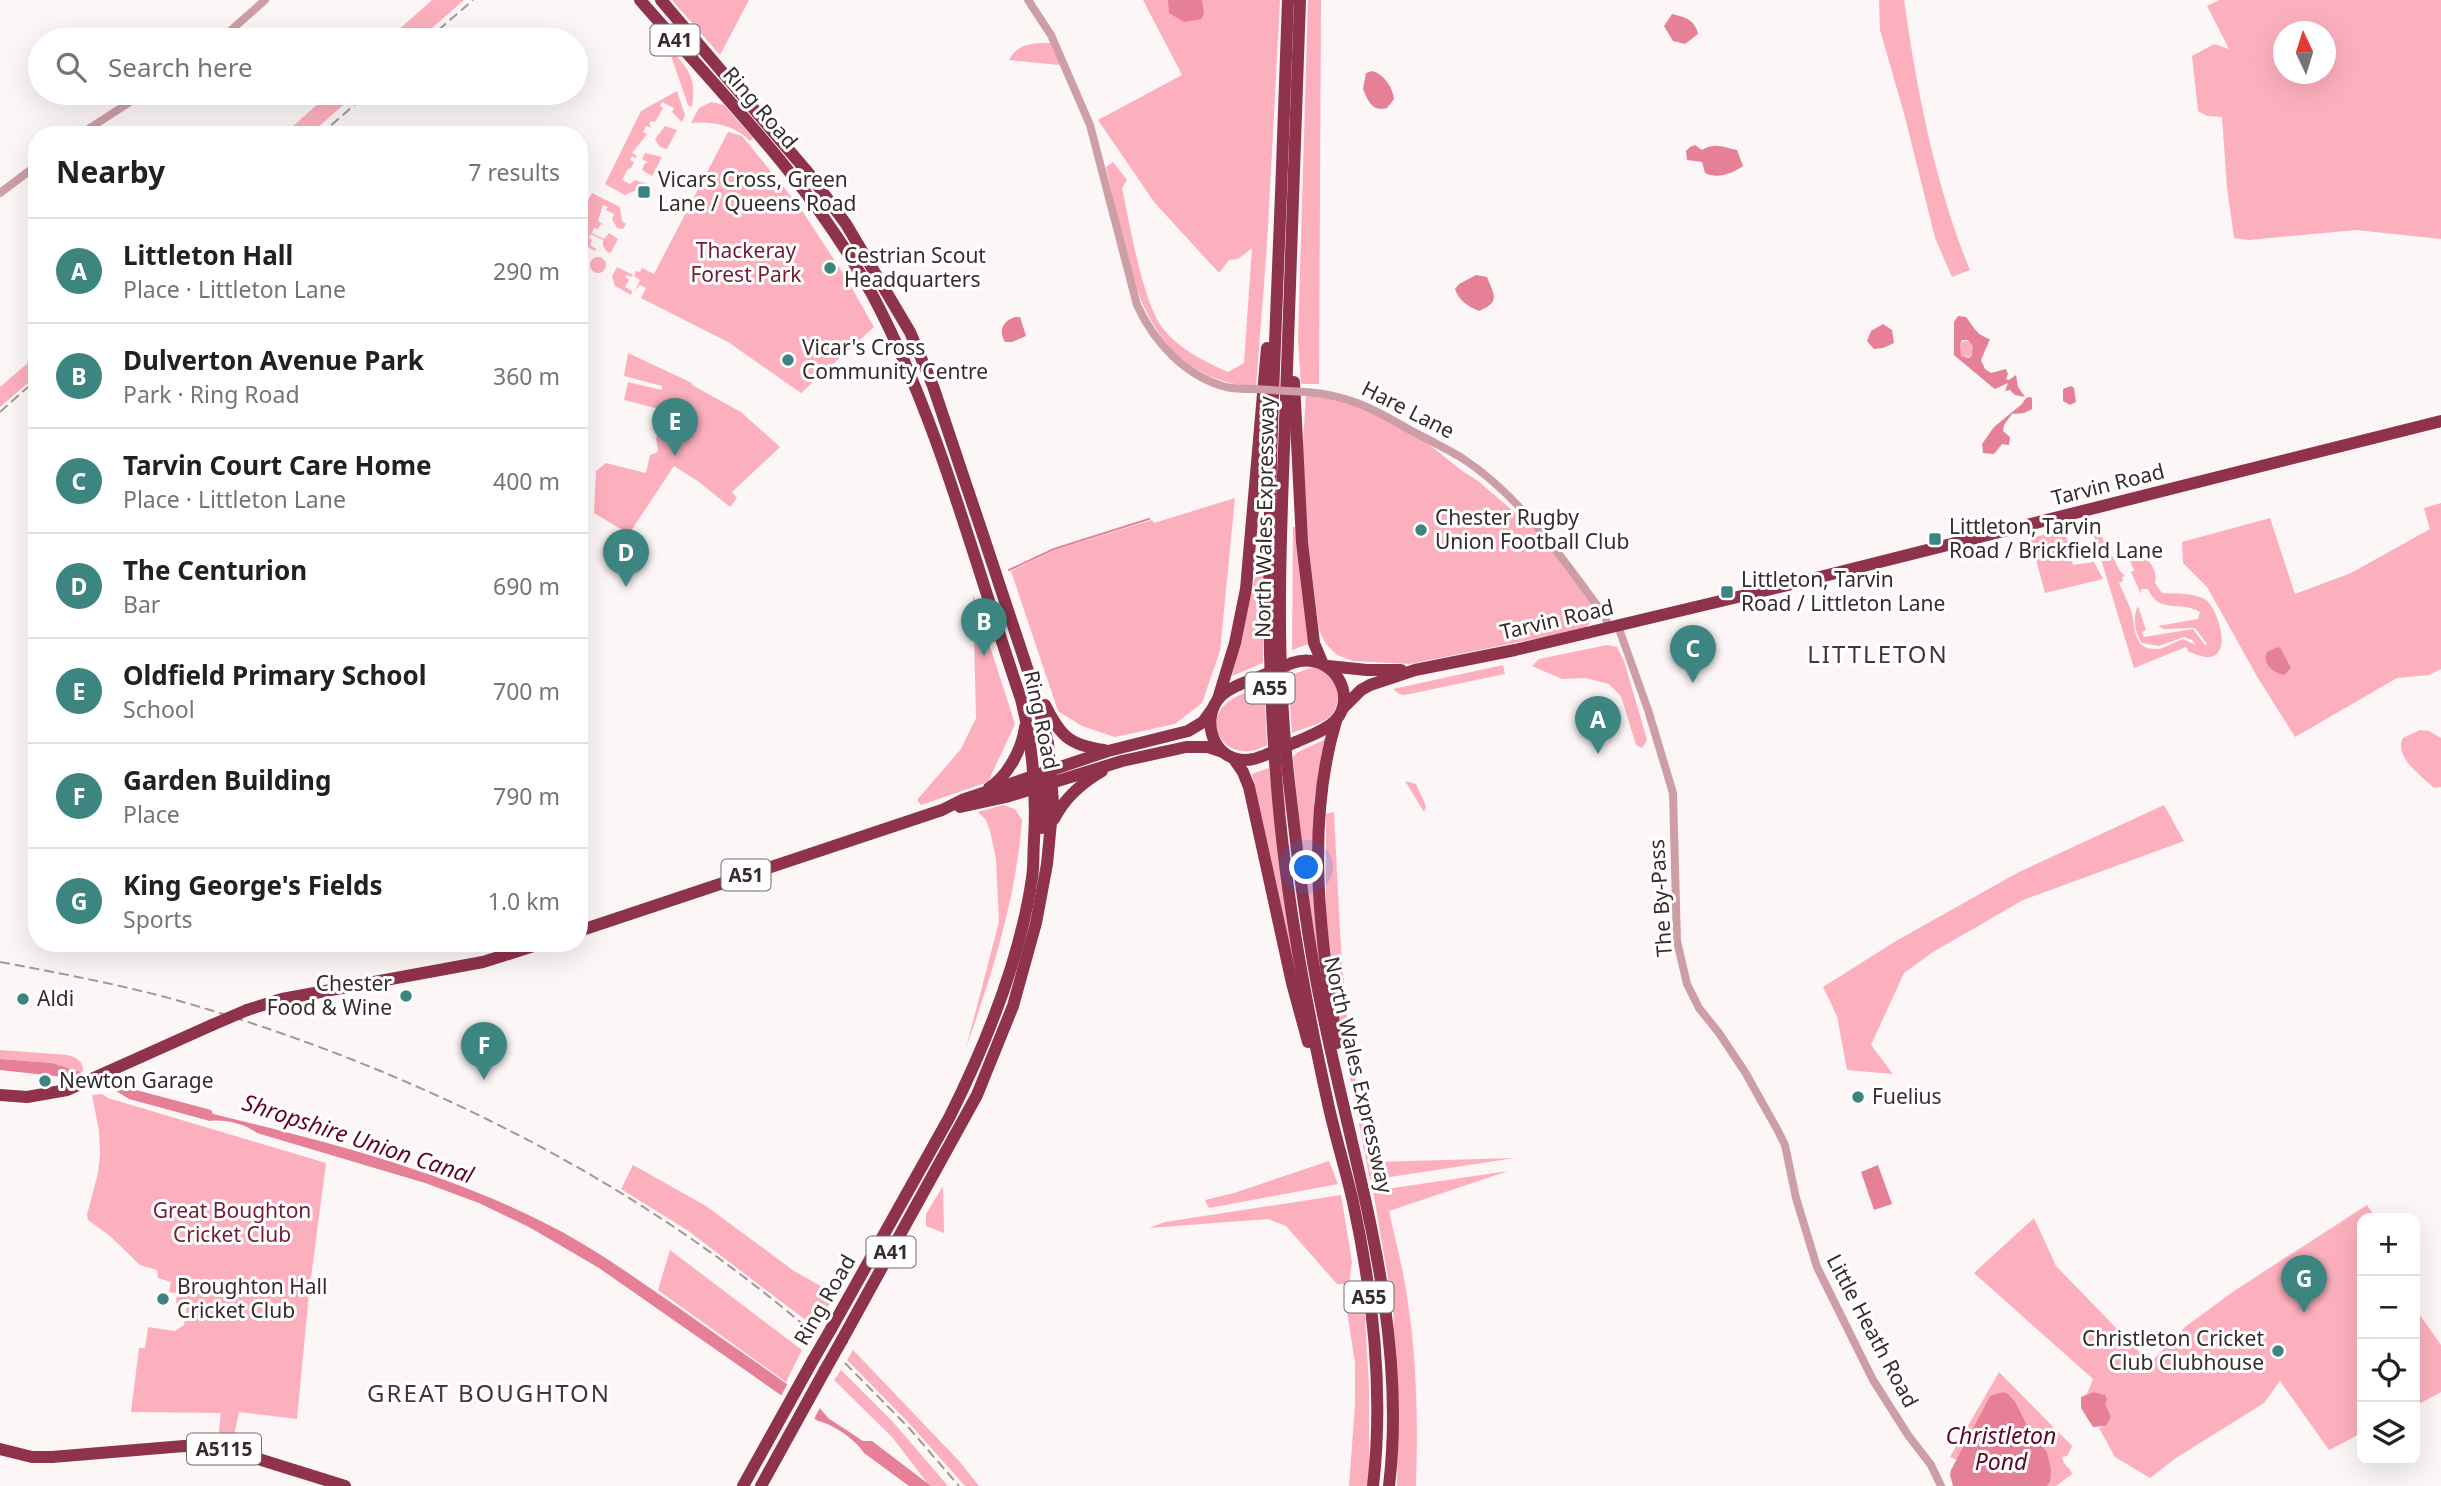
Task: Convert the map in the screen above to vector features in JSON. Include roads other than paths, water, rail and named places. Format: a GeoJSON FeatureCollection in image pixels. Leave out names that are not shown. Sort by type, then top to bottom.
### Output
{"type":"FeatureCollection","features":[{"type":"Feature","properties":{"kind":"highway","name":"Ring Road"},"geometry":{"type":"LineString","coordinates":[[640,0],[803,190],[871,293],[900,350],[921,401],[1026,720],[1043,778],[1052,822],[1036,923],[1013,1006],[998,1048],[961,1126],[761,1486]]}},
{"type":"Feature","properties":{"kind":"highway","name":"Ring Road"},"geometry":{"type":"LineString","coordinates":[[661,0],[810,175],[852,234],[910,332],[933,386],[1030,677],[1047,738],[1035,822],[1032,876],[1024,916],[999,1002],[964,1088],[743,1486]]}},
{"type":"Feature","properties":{"kind":"highway","name":"North Wales Expressway"},"geometry":{"type":"LineString","coordinates":[[1288,0],[1268,558],[1271,708],[1285,864],[1301,968],[1329,1111],[1366,1264],[1377,1380],[1373,1486]]}},
{"type":"Feature","properties":{"kind":"highway","name":"North Wales Expressway"},"geometry":{"type":"LineString","coordinates":[[1300,0],[1281,558],[1288,775],[1308,938],[1367,1205],[1388,1320],[1393,1415],[1389,1486]]}},
{"type":"Feature","properties":{"kind":"highway"},"geometry":{"type":"LineString","coordinates":[[1278,261],[1270,313],[1246,589],[1235,643],[1210,717],[1210,730],[1216,743],[1243,772],[1249,787],[1292,983],[1329,1111]]}},
{"type":"Feature","properties":{"kind":"highway"},"geometry":{"type":"LineString","coordinates":[[1289,317],[1302,542],[1314,645],[1340,684],[1343,708]]}},
{"type":"Feature","properties":{"kind":"highway","name":"Tarvin Road"},"geometry":{"type":"LineString","coordinates":[[1415,670],[1613,627],[2441,421]]}},
{"type":"Feature","properties":{"kind":"highway","name":"A51"},"geometry":{"type":"LineString","coordinates":[[942,810],[1006,797],[1043,778],[1108,751],[1188,732],[1203,722],[1215,704],[1229,691],[1292,663],[1303,660],[1367,670],[1415,670]]}},
{"type":"Feature","properties":{"kind":"highway","name":"A51"},"geometry":{"type":"LineString","coordinates":[[588,928],[942,810],[980,794],[1186,747],[1208,747],[1249,760],[1322,730],[1336,720],[1343,708],[1361,690],[1415,670]]}},
{"type":"Feature","properties":{"kind":"highway"},"geometry":{"type":"LineString","coordinates":[[1030,677],[1061,734],[1077,744],[1108,751]]}},
{"type":"Feature","properties":{"kind":"highway"},"geometry":{"type":"LineString","coordinates":[[980,794],[995,785],[1004,775],[1023,739],[1026,720]]}},
{"type":"Feature","properties":{"kind":"highway"},"geometry":{"type":"LineString","coordinates":[[1336,720],[1322,779],[1320,909],[1325,972],[1347,1120]]}},
{"type":"Feature","properties":{"kind":"highway"},"geometry":{"type":"LineString","coordinates":[[1052,822],[1080,786],[1097,773],[1122,761]]}},
{"type":"Feature","properties":{"kind":"highway"},"geometry":{"type":"LineString","coordinates":[[1032,876],[1041,841],[1043,778]]}},
{"type":"Feature","properties":{"kind":"highway"},"geometry":{"type":"LineString","coordinates":[[1006,797],[1017,798],[1025,804],[1035,822]]}},
{"type":"Feature","properties":{"kind":"highway"},"geometry":{"type":"LineString","coordinates":[[0,1095],[38,1096],[67,1090],[247,1010],[282,999],[483,962],[515,952]]}},
{"type":"Feature","properties":{"kind":"highway","name":"A5115"},"geometry":{"type":"LineString","coordinates":[[0,1449],[32,1457],[184,1446],[223,1448],[345,1486]]}},
{"type":"Feature","properties":{"kind":"street"},"geometry":{"type":"LineString","coordinates":[[234,28],[265,0]]}},
{"type":"Feature","properties":{"kind":"street","name":"Hare Lane"},"geometry":{"type":"LineString","coordinates":[[1028,0],[1051,35],[1090,125],[1133,294],[1146,326],[1159,343],[1181,364],[1227,387],[1343,397],[1367,407],[1463,459],[1506,495],[1543,533],[1613,627],[1648,710],[1673,793]]}},
{"type":"Feature","properties":{"kind":"street"},"geometry":{"type":"LineString","coordinates":[[93,126],[125,105]]}},
{"type":"Feature","properties":{"kind":"street"},"geometry":{"type":"LineString","coordinates":[[0,193],[28,172]]}},
{"type":"Feature","properties":{"kind":"street","name":"The By-Pass"},"geometry":{"type":"LineString","coordinates":[[1673,793],[1677,941],[1687,984],[1699,1008],[1719,1033]]}},
{"type":"Feature","properties":{"kind":"street","name":"Little Heath Road"},"geometry":{"type":"LineString","coordinates":[[1719,1033],[1745,1072],[1781,1136],[1810,1248],[1836,1310],[1873,1380],[1931,1465],[1941,1486]]}},
{"type":"Feature","properties":{"kind":"water"},"geometry":{"type":"Polygon","coordinates":[[[1168,0],[1202,0],[1204,14],[1201,19],[1184,22],[1169,13],[1168,0]]]}},
{"type":"Feature","properties":{"kind":"water"},"geometry":{"type":"Polygon","coordinates":[[[1672,14],[1689,20],[1698,34],[1685,44],[1673,41],[1664,26],[1672,14]]]}},
{"type":"Feature","properties":{"kind":"water"},"geometry":{"type":"Polygon","coordinates":[[[1372,71],[1384,78],[1392,90],[1394,99],[1387,108],[1374,107],[1363,89],[1366,73],[1372,71]]]}},
{"type":"Feature","properties":{"kind":"water"},"geometry":{"type":"Polygon","coordinates":[[[1695,145],[1702,150],[1715,146],[1737,150],[1743,166],[1724,175],[1705,173],[1702,162],[1687,160],[1686,151],[1695,145]]]}},
{"type":"Feature","properties":{"kind":"water"},"geometry":{"type":"Polygon","coordinates":[[[1476,275],[1487,277],[1494,297],[1491,304],[1479,311],[1464,303],[1455,289],[1476,275]]]}},
{"type":"Feature","properties":{"kind":"water"},"geometry":{"type":"Polygon","coordinates":[[[1958,316],[1966,317],[1978,333],[1990,339],[1981,360],[1985,369],[1991,373],[2006,369],[2006,379],[2009,380],[2016,375],[2018,387],[2025,397],[2015,395],[2010,390],[2005,391],[2008,383],[1995,389],[1954,355],[1954,322],[1958,316]],[[1962,340],[1960,344],[1961,356],[1969,358],[1973,346],[1968,340],[1962,340]]]}},
{"type":"Feature","properties":{"kind":"water"},"geometry":{"type":"Polygon","coordinates":[[[1015,317],[1020,317],[1026,336],[1005,342],[1003,326],[1015,317]]]}},
{"type":"Feature","properties":{"kind":"water"},"geometry":{"type":"Polygon","coordinates":[[[1883,324],[1892,330],[1894,343],[1874,349],[1867,341],[1871,331],[1883,324]]]}},
{"type":"Feature","properties":{"kind":"water"},"geometry":{"type":"Polygon","coordinates":[[[2071,386],[2074,388],[2076,402],[2070,405],[2063,401],[2063,389],[2071,386]]]}},
{"type":"Feature","properties":{"kind":"water"},"geometry":{"type":"Polygon","coordinates":[[[2030,397],[2032,409],[2012,414],[2004,425],[2003,431],[2010,437],[2009,445],[2002,444],[1994,454],[1983,453],[1982,444],[1994,427],[2030,397]]]}},
{"type":"Feature","properties":{"kind":"water"},"geometry":{"type":"Polygon","coordinates":[[[2278,647],[2291,668],[2284,675],[2272,670],[2266,661],[2267,652],[2278,647]]]}},
{"type":"Feature","properties":{"kind":"water"},"geometry":{"type":"Polygon","coordinates":[[[0,1059],[52,1063],[211,1110],[213,1114],[348,1149],[436,1177],[523,1212],[579,1241],[622,1269],[818,1406],[828,1418],[863,1441],[872,1441],[931,1486],[909,1486],[864,1453],[844,1433],[818,1421],[599,1268],[529,1227],[479,1203],[425,1183],[257,1133],[235,1123],[210,1121],[129,1099],[113,1089],[73,1078],[0,1070],[0,1059]]]}},
{"type":"Feature","properties":{"kind":"water"},"geometry":{"type":"Polygon","coordinates":[[[1878,1165],[1892,1204],[1874,1210],[1861,1172],[1878,1165]]]}},
{"type":"Feature","properties":{"kind":"water","name":"Christleton Pond"},"geometry":{"type":"Polygon","coordinates":[[[2003,1392],[2016,1403],[2028,1427],[2047,1452],[2051,1470],[2050,1482],[2047,1486],[1953,1486],[1951,1470],[1990,1396],[2003,1392]]]}},
{"type":"Feature","properties":{"kind":"water"},"geometry":{"type":"Polygon","coordinates":[[[2093,1392],[2105,1395],[2107,1399],[2105,1404],[2111,1417],[2106,1426],[2093,1427],[2081,1408],[2081,1397],[2093,1392]]]}},
{"type":"Feature","properties":{"kind":"waterway"},"geometry":{"type":"LineString","coordinates":[[1009,570],[1054,549],[1149,519]]}},
{"type":"Feature","properties":{"kind":"railway"},"geometry":{"type":"LineString","coordinates":[[441,28],[473,0]]}},
{"type":"Feature","properties":{"kind":"railway"},"geometry":{"type":"LineString","coordinates":[[330,126],[354,105]]}},
{"type":"Feature","properties":{"kind":"railway"},"geometry":{"type":"LineString","coordinates":[[0,412],[28,387]]}},
{"type":"Feature","properties":{"kind":"railway"},"geometry":{"type":"LineString","coordinates":[[0,962],[176,1000],[262,1027],[431,1093],[593,1176],[671,1225],[744,1277],[814,1334]]}},
{"type":"Feature","properties":{"kind":"railway"},"geometry":{"type":"LineString","coordinates":[[845,1363],[909,1428],[959,1486]]}},
{"type":"Feature","properties":{"kind":"place","name":"Vicars Cross, Green Lane / Queens Road"},"geometry":{"type":"Point","coordinates":[644,192]}},
{"type":"Feature","properties":{"kind":"place","name":"Cestrian Scout Headquarters"},"geometry":{"type":"Point","coordinates":[830,268]}},
{"type":"Feature","properties":{"kind":"place","name":"Vicar's Cross Community Centre"},"geometry":{"type":"Point","coordinates":[788,360]}},
{"type":"Feature","properties":{"kind":"place","name":"Oldfield Primary School"},"geometry":{"type":"Point","coordinates":[675,456]}},
{"type":"Feature","properties":{"kind":"place","name":"Chester Rugby Union Football Club"},"geometry":{"type":"Point","coordinates":[1421,530]}},
{"type":"Feature","properties":{"kind":"place","name":"Littleton, Tarvin Road / Brickfield Lane"},"geometry":{"type":"Point","coordinates":[1935,539]}},
{"type":"Feature","properties":{"kind":"place","name":"The Centurion"},"geometry":{"type":"Point","coordinates":[626,587]}},
{"type":"Feature","properties":{"kind":"place","name":"Littleton, Tarvin Road / Littleton Lane"},"geometry":{"type":"Point","coordinates":[1727,592]}},
{"type":"Feature","properties":{"kind":"place","name":"Dulverton Avenue Park"},"geometry":{"type":"Point","coordinates":[984,656]}},
{"type":"Feature","properties":{"kind":"place","name":"Tarvin Court Care Home"},"geometry":{"type":"Point","coordinates":[1693,683]}},
{"type":"Feature","properties":{"kind":"place","name":"Littleton Hall"},"geometry":{"type":"Point","coordinates":[1598,754]}},
{"type":"Feature","properties":{"kind":"place","name":"Chester Food & Wine"},"geometry":{"type":"Point","coordinates":[406,996]}},
{"type":"Feature","properties":{"kind":"place","name":"Aldi"},"geometry":{"type":"Point","coordinates":[23,999]}},
{"type":"Feature","properties":{"kind":"place","name":"Garden Building"},"geometry":{"type":"Point","coordinates":[484,1080]}},
{"type":"Feature","properties":{"kind":"place","name":"Newton Garage"},"geometry":{"type":"Point","coordinates":[45,1081]}},
{"type":"Feature","properties":{"kind":"place","name":"Fuelius"},"geometry":{"type":"Point","coordinates":[1858,1097]}},
{"type":"Feature","properties":{"kind":"place","name":"Broughton Hall Cricket Club"},"geometry":{"type":"Point","coordinates":[163,1299]}},
{"type":"Feature","properties":{"kind":"place","name":"King George's Fields"},"geometry":{"type":"Point","coordinates":[2304,1313]}},
{"type":"Feature","properties":{"kind":"place","name":"Christleton Cricket Club Clubhouse"},"geometry":{"type":"Point","coordinates":[2278,1351]}},
{"type":"Feature","properties":{"kind":"district","name":"LITTLETON"},"geometry":{"type":"Point","coordinates":[1878,655]}},
{"type":"Feature","properties":{"kind":"district","name":"GREAT BOUGHTON"},"geometry":{"type":"Point","coordinates":[489,1394]}},
{"type":"Feature","properties":{"kind":"park label","name":"Thackeray Forest Park"},"geometry":{"type":"Point","coordinates":[746,263]}},
{"type":"Feature","properties":{"kind":"park label","name":"Great Boughton Cricket Club"},"geometry":{"type":"Point","coordinates":[232,1223]}},
{"type":"Feature","properties":{"kind":"water label","name":"Shropshire Union Canal"},"geometry":{"type":"Point","coordinates":[358,1139]}}]}
